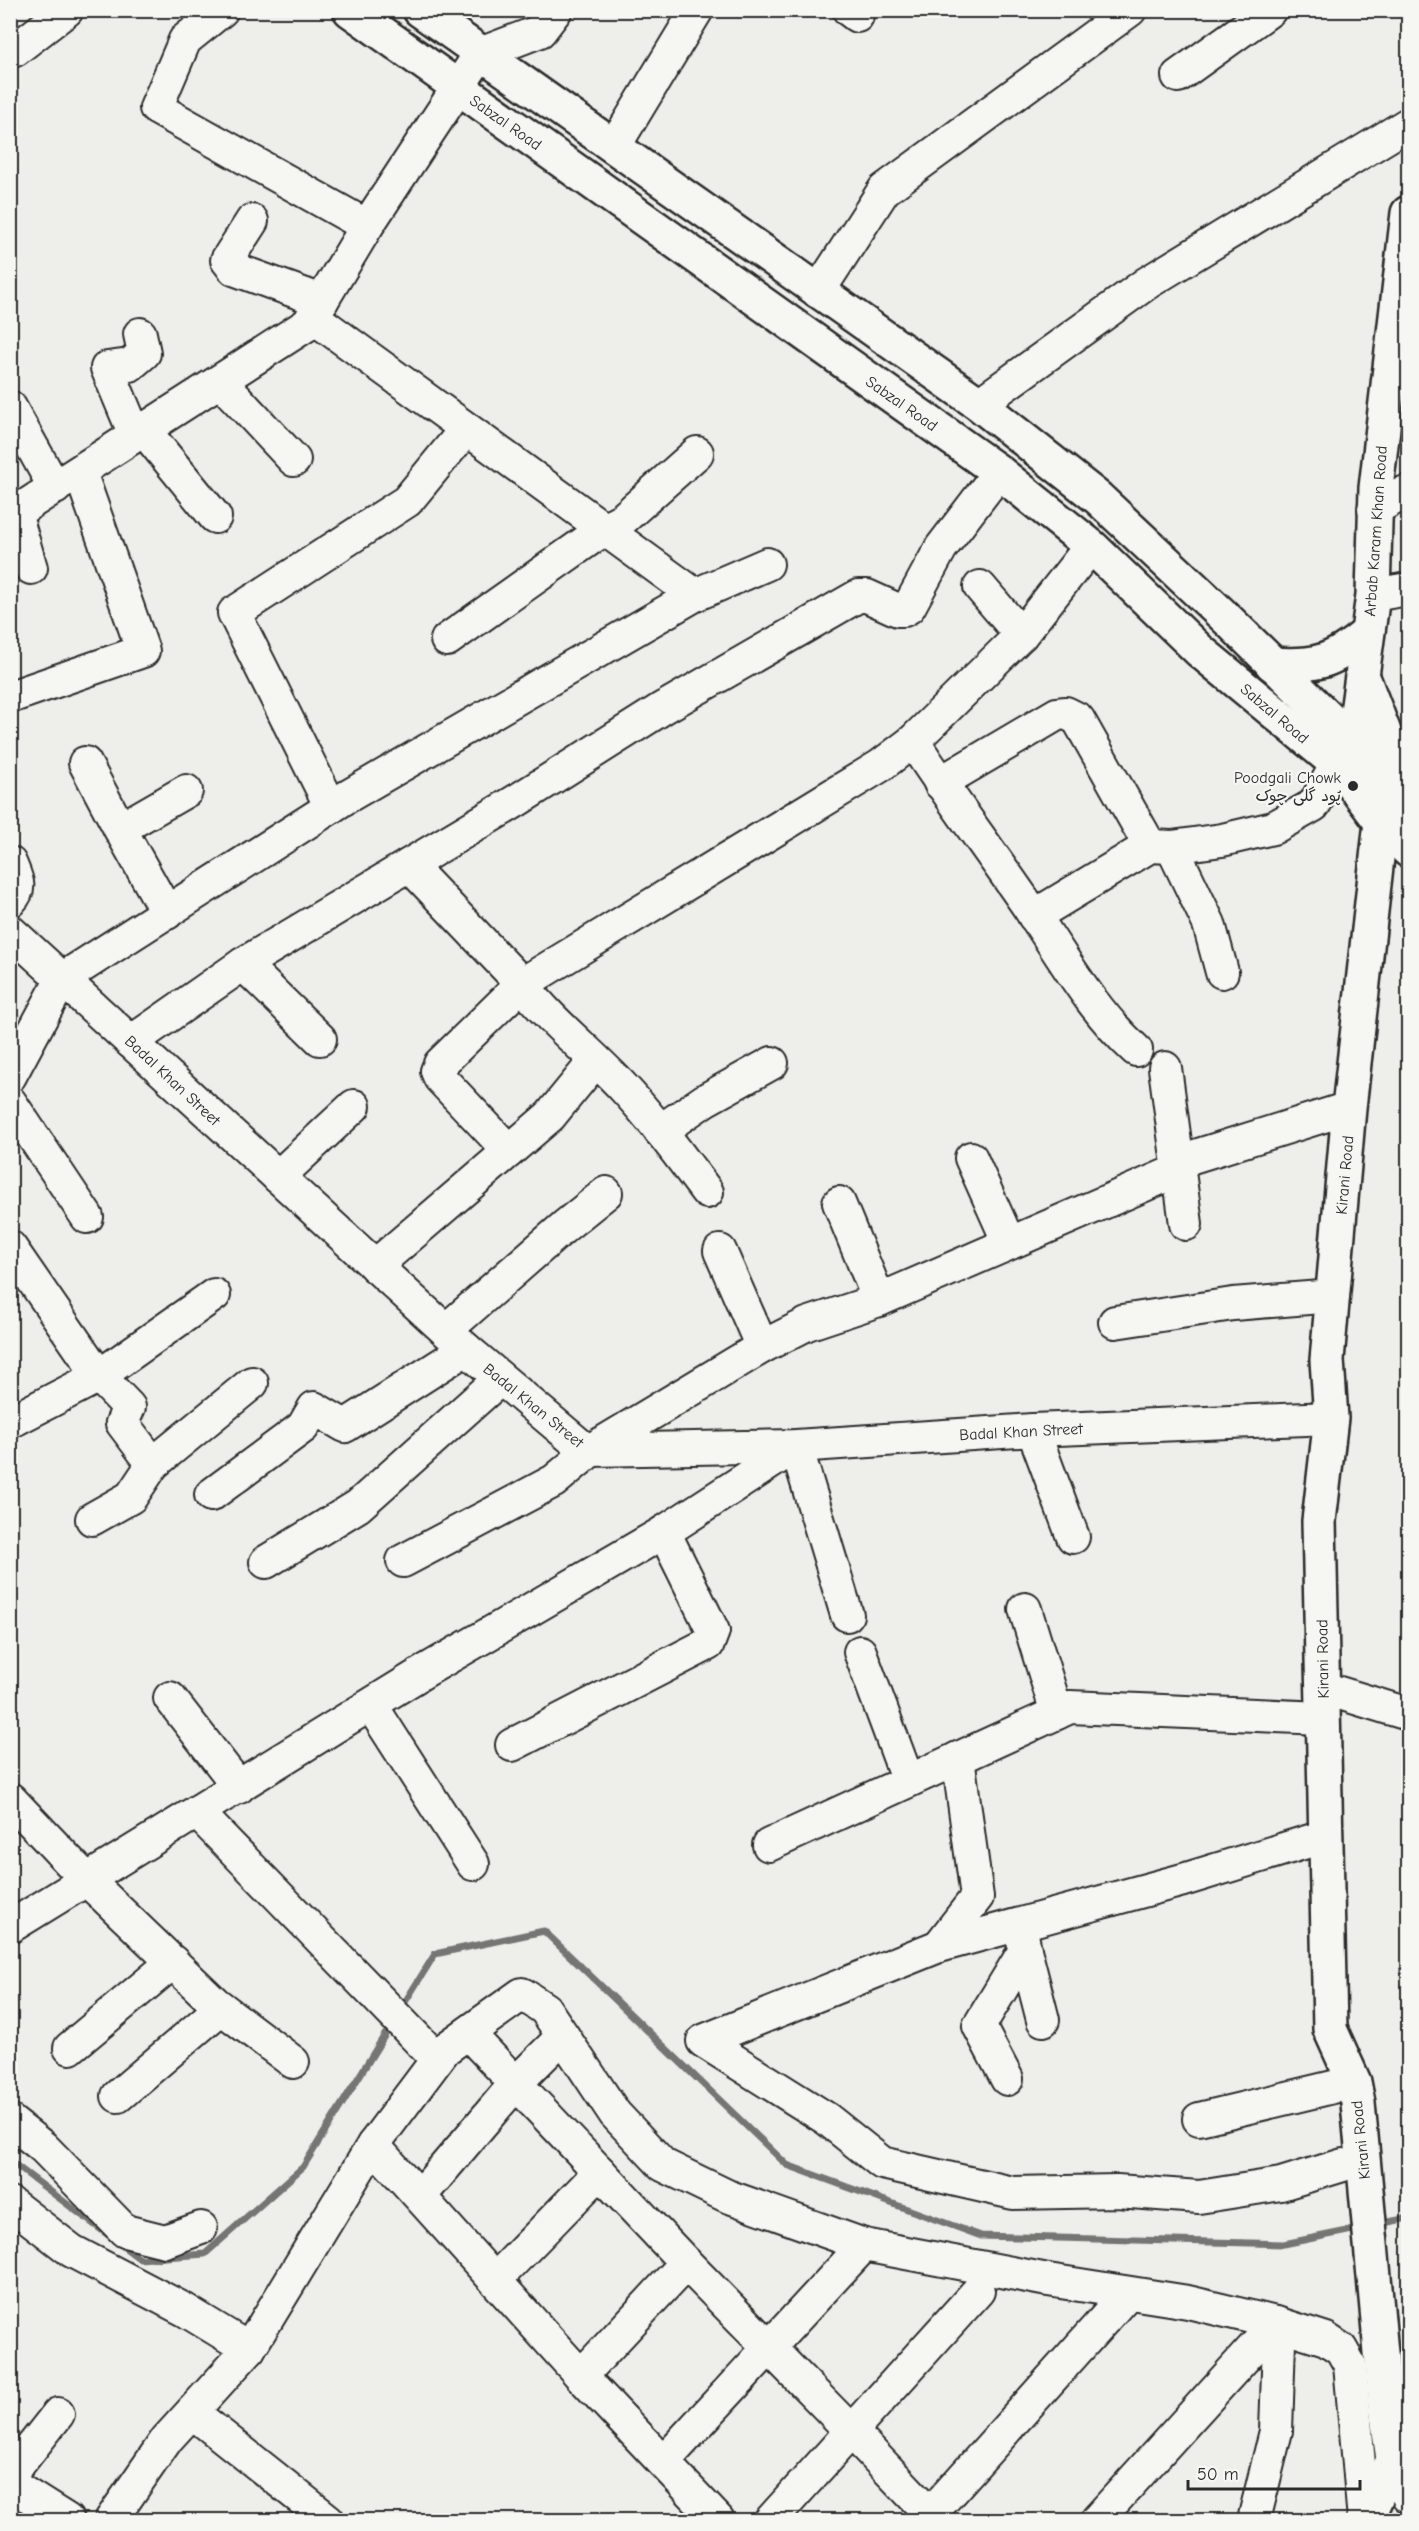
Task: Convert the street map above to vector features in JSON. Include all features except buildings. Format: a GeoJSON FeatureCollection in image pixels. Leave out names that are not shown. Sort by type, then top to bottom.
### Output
{"type":"FeatureCollection","features":[{"type":"Feature","properties":{"kind":"main road","name":"Sabzal Road"},"geometry":{"type":"LineString","coordinates":[[350,10],[999,472],[1091,546],[1200,651],[1345,754],[1406,792]]}},
{"type":"Feature","properties":{"kind":"main road","name":"Sabzal Road"},"geometry":{"type":"LineString","coordinates":[[421,11],[979,404],[1098,498],[1272,664],[1345,754],[1382,822],[1408,850]]}},
{"type":"Feature","properties":{"kind":"main road","name":"Arbab Karam Khan Road"},"geometry":{"type":"LineString","coordinates":[[1345,754],[1363,679],[1366,634],[1373,595],[1374,509],[1406,255],[1408,213]]}},
{"type":"Feature","properties":{"kind":"main road"},"geometry":{"type":"LineString","coordinates":[[1272,664],[1304,666],[1345,652],[1366,634]]}},
{"type":"Feature","properties":{"kind":"main road"},"geometry":{"type":"LineString","coordinates":[[1363,679],[1406,792]]}},
{"type":"Feature","properties":{"kind":"main road","name":"Kirani Road"},"geometry":{"type":"LineString","coordinates":[[1393,2460],[1356,2092],[1330,2029],[1319,1521],[1331,1418],[1327,1360],[1332,1296],[1349,1108],[1382,822],[1406,792]]}},
{"type":"Feature","properties":{"kind":"main road"},"geometry":{"type":"LineString","coordinates":[[1365,2520],[1393,2460]]}},
{"type":"Feature","properties":{"kind":"street"},"geometry":{"type":"LineString","coordinates":[[15,50],[67,10]]}},
{"type":"Feature","properties":{"kind":"street"},"geometry":{"type":"LineString","coordinates":[[222,10],[185,40],[156,108],[367,226]]}},
{"type":"Feature","properties":{"kind":"street"},"geometry":{"type":"LineString","coordinates":[[31,568],[13,515],[308,324],[367,226],[480,54],[540,31],[556,10]]}},
{"type":"Feature","properties":{"kind":"street"},"geometry":{"type":"LineString","coordinates":[[614,147],[697,10]]}},
{"type":"Feature","properties":{"kind":"street"},"geometry":{"type":"LineString","coordinates":[[818,292],[884,190],[1130,10]]}},
{"type":"Feature","properties":{"kind":"street"},"geometry":{"type":"LineString","coordinates":[[1178,76],[1270,10]]}},
{"type":"Feature","properties":{"kind":"street"},"geometry":{"type":"LineString","coordinates":[[979,404],[1147,283],[1408,124]]}},
{"type":"Feature","properties":{"kind":"street"},"geometry":{"type":"LineString","coordinates":[[252,221],[227,260],[234,269],[317,309],[466,429],[695,596]]}},
{"type":"Feature","properties":{"kind":"street"},"geometry":{"type":"LineString","coordinates":[[140,334],[144,353],[130,366],[107,368],[140,433],[215,517]]}},
{"type":"Feature","properties":{"kind":"street"},"geometry":{"type":"LineString","coordinates":[[220,381],[294,460]]}},
{"type":"Feature","properties":{"kind":"street"},"geometry":{"type":"LineString","coordinates":[[10,407],[68,480],[143,651],[10,697]]}},
{"type":"Feature","properties":{"kind":"street"},"geometry":{"type":"LineString","coordinates":[[331,807],[234,613],[407,501],[466,429]]}},
{"type":"Feature","properties":{"kind":"street"},"geometry":{"type":"LineString","coordinates":[[447,640],[604,529],[624,518],[697,453]]}},
{"type":"Feature","properties":{"kind":"street"},"geometry":{"type":"LineString","coordinates":[[131,1042],[243,964],[409,865],[663,708],[858,596],[867,596],[898,610],[909,607],[941,548],[999,472]]}},
{"type":"Feature","properties":{"kind":"street"},"geometry":{"type":"LineString","coordinates":[[1374,509],[1408,491]]}},
{"type":"Feature","properties":{"kind":"street"},"geometry":{"type":"LineString","coordinates":[[509,1151],[440,1078],[436,1071],[440,1064],[522,984],[880,766],[914,741],[1021,635],[1091,546]]}},
{"type":"Feature","properties":{"kind":"street"},"geometry":{"type":"LineString","coordinates":[[10,1076],[62,979],[331,807],[695,596],[767,564]]}},
{"type":"Feature","properties":{"kind":"street"},"geometry":{"type":"LineString","coordinates":[[980,587],[1021,635]]}},
{"type":"Feature","properties":{"kind":"street"},"geometry":{"type":"LineString","coordinates":[[1373,595],[1408,589]]}},
{"type":"Feature","properties":{"kind":"street"},"geometry":{"type":"LineString","coordinates":[[940,783],[1057,714],[1066,713],[1078,718],[1209,924],[1222,972]]}},
{"type":"Feature","properties":{"kind":"street"},"geometry":{"type":"LineString","coordinates":[[914,741],[940,783],[1034,916],[1059,957],[1111,1028],[1136,1050]]}},
{"type":"Feature","properties":{"kind":"street"},"geometry":{"type":"LineString","coordinates":[[1034,916],[1161,847],[1222,840],[1273,828],[1314,805],[1345,754]]}},
{"type":"Feature","properties":{"kind":"street"},"geometry":{"type":"LineString","coordinates":[[85,763],[167,913]]}},
{"type":"Feature","properties":{"kind":"street"},"geometry":{"type":"LineString","coordinates":[[120,829],[186,791]]}},
{"type":"Feature","properties":{"kind":"street"},"geometry":{"type":"LineString","coordinates":[[10,863],[19,886],[16,895],[10,901]]}},
{"type":"Feature","properties":{"kind":"street"},"geometry":{"type":"LineString","coordinates":[[409,865],[522,984],[534,1000],[621,1084],[708,1192]]}},
{"type":"Feature","properties":{"kind":"street","name":"Badal Khan Street"},"geometry":{"type":"LineString","coordinates":[[10,931],[456,1340],[581,1446],[591,1450],[796,1446],[1033,1430],[1331,1418]]}},
{"type":"Feature","properties":{"kind":"street"},"geometry":{"type":"LineString","coordinates":[[243,964],[320,1039]]}},
{"type":"Feature","properties":{"kind":"street"},"geometry":{"type":"LineString","coordinates":[[375,1266],[550,1116],[595,1060]]}},
{"type":"Feature","properties":{"kind":"street"},"geometry":{"type":"LineString","coordinates":[[660,1131],[705,1100],[772,1063]]}},
{"type":"Feature","properties":{"kind":"street"},"geometry":{"type":"LineString","coordinates":[[1165,1068],[1186,1224]]}},
{"type":"Feature","properties":{"kind":"street"},"geometry":{"type":"LineString","coordinates":[[10,1102],[87,1218]]}},
{"type":"Feature","properties":{"kind":"street"},"geometry":{"type":"LineString","coordinates":[[278,1177],[354,1106]]}},
{"type":"Feature","properties":{"kind":"street"},"geometry":{"type":"LineString","coordinates":[[403,1561],[554,1481],[591,1450],[762,1347],[807,1324],[879,1300],[1172,1173],[1189,1158],[1349,1108]]}},
{"type":"Feature","properties":{"kind":"street"},"geometry":{"type":"LineString","coordinates":[[971,1158],[1010,1243]]}},
{"type":"Feature","properties":{"kind":"street"},"geometry":{"type":"LineString","coordinates":[[211,1495],[303,1427],[314,1408],[345,1426],[456,1340],[565,1226],[606,1193]]}},
{"type":"Feature","properties":{"kind":"street"},"geometry":{"type":"LineString","coordinates":[[838,1203],[879,1300]]}},
{"type":"Feature","properties":{"kind":"street"},"geometry":{"type":"LineString","coordinates":[[10,1247],[99,1376],[129,1407],[122,1423],[153,1464]]}},
{"type":"Feature","properties":{"kind":"street"},"geometry":{"type":"LineString","coordinates":[[720,1251],[762,1347]]}},
{"type":"Feature","properties":{"kind":"street"},"geometry":{"type":"LineString","coordinates":[[10,1422],[99,1376],[214,1294]]}},
{"type":"Feature","properties":{"kind":"street"},"geometry":{"type":"LineString","coordinates":[[1115,1322],[1233,1304],[1332,1296]]}},
{"type":"Feature","properties":{"kind":"street"},"geometry":{"type":"LineString","coordinates":[[266,1562],[358,1506],[500,1379]]}},
{"type":"Feature","properties":{"kind":"street"},"geometry":{"type":"LineString","coordinates":[[92,1519],[131,1497],[153,1464],[252,1383]]}},
{"type":"Feature","properties":{"kind":"street"},"geometry":{"type":"LineString","coordinates":[[1033,1430],[1073,1537]]}},
{"type":"Feature","properties":{"kind":"street"},"geometry":{"type":"LineString","coordinates":[[10,1927],[371,1705],[664,1532],[796,1446],[847,1615]]}},
{"type":"Feature","properties":{"kind":"street"},"geometry":{"type":"LineString","coordinates":[[512,1745],[708,1644],[713,1631],[664,1532]]}},
{"type":"Feature","properties":{"kind":"street"},"geometry":{"type":"LineString","coordinates":[[1025,1609],[1057,1713]]}},
{"type":"Feature","properties":{"kind":"street"},"geometry":{"type":"LineString","coordinates":[[860,1652],[908,1781]]}},
{"type":"Feature","properties":{"kind":"street"},"geometry":{"type":"LineString","coordinates":[[170,1698],[239,1787]]}},
{"type":"Feature","properties":{"kind":"street"},"geometry":{"type":"LineString","coordinates":[[769,1845],[1070,1707],[1323,1703],[1408,1714]]}},
{"type":"Feature","properties":{"kind":"street"},"geometry":{"type":"LineString","coordinates":[[371,1705],[473,1864]]}},
{"type":"Feature","properties":{"kind":"street"},"geometry":{"type":"LineString","coordinates":[[939,1946],[977,1897],[958,1758]]}},
{"type":"Feature","properties":{"kind":"street"},"geometry":{"type":"LineString","coordinates":[[13,1806],[222,2008],[293,2062]]}},
{"type":"Feature","properties":{"kind":"street"},"geometry":{"type":"LineString","coordinates":[[197,1812],[430,2052]]}},
{"type":"Feature","properties":{"kind":"street"},"geometry":{"type":"LineString","coordinates":[[1326,1836],[1183,1880],[1022,1937],[939,1946],[702,2041],[826,2119],[882,2163],[1013,2193],[1117,2191],[1199,2197],[1281,2184],[1343,2165]]}},
{"type":"Feature","properties":{"kind":"street"},"geometry":{"type":"LineString","coordinates":[[1022,1937],[1043,2020]]}},
{"type":"Feature","properties":{"kind":"street"},"geometry":{"type":"LineString","coordinates":[[1007,2079],[979,2026],[1022,1937]]}},
{"type":"Feature","properties":{"kind":"street"},"geometry":{"type":"LineString","coordinates":[[70,2048],[173,1962]]}},
{"type":"Feature","properties":{"kind":"street"},"geometry":{"type":"LineString","coordinates":[[124,2516],[167,2439],[249,2349],[430,2052],[445,2049],[522,1994],[545,2009],[615,2114],[663,2165],[727,2196],[864,2245],[1048,2280],[1188,2302],[1278,2332],[1326,2339],[1341,2349],[1350,2365],[1365,2520]]}},
{"type":"Feature","properties":{"kind":"street"},"geometry":{"type":"LineString","coordinates":[[118,2096],[222,2008]]}},
{"type":"Feature","properties":{"kind":"street"},"geometry":{"type":"LineString","coordinates":[[468,2032],[686,2263],[851,2431],[931,2518],[1128,2293]]}},
{"type":"Feature","properties":{"kind":"street"},"geometry":{"type":"LineString","coordinates":[[421,2195],[516,2083],[563,2036]]}},
{"type":"Feature","properties":{"kind":"street"},"geometry":{"type":"LineString","coordinates":[[1199,2119],[1356,2092]]}},
{"type":"Feature","properties":{"kind":"street"},"geometry":{"type":"LineString","coordinates":[[10,2121],[43,2147],[125,2231],[165,2241],[201,2228]]}},
{"type":"Feature","properties":{"kind":"street"},"geometry":{"type":"LineString","coordinates":[[373,2145],[421,2195],[581,2376],[718,2520]]}},
{"type":"Feature","properties":{"kind":"street"},"geometry":{"type":"LineString","coordinates":[[496,2279],[600,2172]]}},
{"type":"Feature","properties":{"kind":"street"},"geometry":{"type":"LineString","coordinates":[[10,2203],[72,2251],[184,2310],[249,2349]]}},
{"type":"Feature","properties":{"kind":"street"},"geometry":{"type":"LineString","coordinates":[[663,2462],[864,2245]]}},
{"type":"Feature","properties":{"kind":"street"},"geometry":{"type":"LineString","coordinates":[[581,2376],[686,2263]]}},
{"type":"Feature","properties":{"kind":"street"},"geometry":{"type":"LineString","coordinates":[[771,2520],[978,2291]]}},
{"type":"Feature","properties":{"kind":"street"},"geometry":{"type":"LineString","coordinates":[[1097,2520],[1278,2332]]}},
{"type":"Feature","properties":{"kind":"street"},"geometry":{"type":"LineString","coordinates":[[1254,2520],[1276,2431],[1278,2332]]}},
{"type":"Feature","properties":{"kind":"street"},"geometry":{"type":"LineString","coordinates":[[192,2412],[328,2520]]}},
{"type":"Feature","properties":{"kind":"street"},"geometry":{"type":"LineString","coordinates":[[10,2475],[58,2414]]}},
{"type":"Feature","properties":{"kind":"street"},"geometry":{"type":"LineString","coordinates":[[1393,2460],[1408,2496]]}},
{"type":"Feature","properties":{"kind":"street"},"geometry":{"type":"LineString","coordinates":[[10,2484],[67,2520]]}},
{"type":"Feature","properties":{"kind":"waterway"},"geometry":{"type":"LineString","coordinates":[[400,2010],[435,1954],[544,1931],[787,2165],[981,2236],[1284,2244],[1362,2228]]}},
{"type":"Feature","properties":{"kind":"waterway"},"geometry":{"type":"LineString","coordinates":[[10,2161],[140,2259],[205,2254],[303,2167],[391,2025]]}},
{"type":"Feature","properties":{"kind":"waterway"},"geometry":{"type":"LineString","coordinates":[[1379,2224],[1408,2218]]}},
{"type":"Feature","properties":{"kind":"place","name":"Poodgali Chowk پُود گلی چوک"},"geometry":{"type":"Point","coordinates":[1353,786]}}]}
